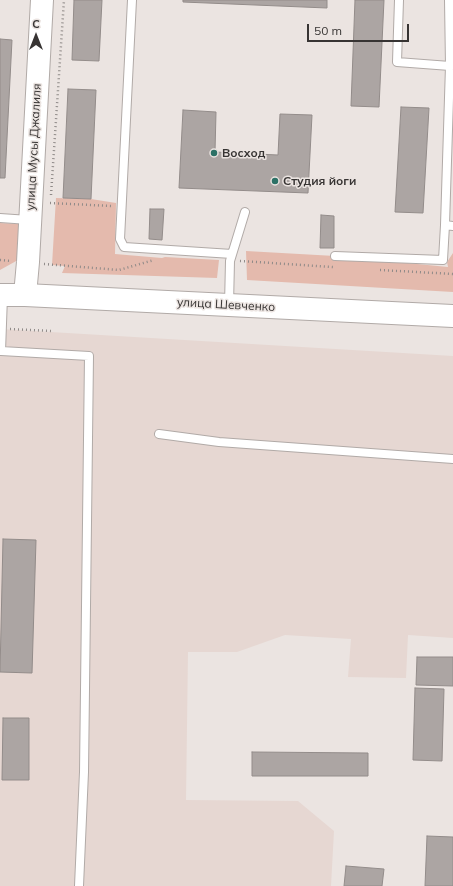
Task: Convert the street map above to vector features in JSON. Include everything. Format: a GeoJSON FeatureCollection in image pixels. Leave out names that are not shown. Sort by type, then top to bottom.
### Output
{"type":"FeatureCollection","features":[{"type":"Feature","properties":{"kind":"main road","name":"улица Мусы Джалиля"},"geometry":{"type":"LineString","coordinates":[[25,295],[42,0]]}},
{"type":"Feature","properties":{"kind":"main road","name":"улица Шевченко"},"geometry":{"type":"LineString","coordinates":[[2,295],[453,316]]}},
{"type":"Feature","properties":{"kind":"lane"},"geometry":{"type":"LineString","coordinates":[[132,0],[120,239],[124,247],[231,257]]}},
{"type":"Feature","properties":{"kind":"lane"},"geometry":{"type":"LineString","coordinates":[[399,0],[397,62],[450,66]]}},
{"type":"Feature","properties":{"kind":"lane"},"geometry":{"type":"LineString","coordinates":[[335,256],[443,260],[449,226],[449,0]]}},
{"type":"Feature","properties":{"kind":"lane"},"geometry":{"type":"LineString","coordinates":[[229,306],[231,257],[245,212]]}},
{"type":"Feature","properties":{"kind":"lane"},"geometry":{"type":"LineString","coordinates":[[0,218],[30,220]]}},
{"type":"Feature","properties":{"kind":"lane"},"geometry":{"type":"LineString","coordinates":[[2,295],[0,351],[89,356],[84,772],[79,886]]}},
{"type":"Feature","properties":{"kind":"lane"},"geometry":{"type":"LineString","coordinates":[[159,434],[219,442],[453,459]]}},
{"type":"Feature","properties":{"kind":"path"},"geometry":{"type":"LineString","coordinates":[[50,210],[64,0]]}},
{"type":"Feature","properties":{"kind":"path"},"geometry":{"type":"LineString","coordinates":[[50,203],[122,207]]}},
{"type":"Feature","properties":{"kind":"path"},"geometry":{"type":"LineString","coordinates":[[231,257],[334,267]]}},
{"type":"Feature","properties":{"kind":"path"},"geometry":{"type":"LineString","coordinates":[[0,260],[12,261]]}},
{"type":"Feature","properties":{"kind":"path"},"geometry":{"type":"LineString","coordinates":[[46,264],[119,270],[155,260]]}},
{"type":"Feature","properties":{"kind":"path"},"geometry":{"type":"LineString","coordinates":[[373,269],[453,274]]}},
{"type":"Feature","properties":{"kind":"path"},"geometry":{"type":"LineString","coordinates":[[2,328],[51,331]]}},
{"type":"Feature","properties":{"kind":"shaded area"},"geometry":{"type":"Polygon","coordinates":[[[56,198],[91,199],[116,203],[115,254],[162,258],[219,260],[217,278],[62,273],[65,266],[52,265],[56,198]]]}},
{"type":"Feature","properties":{"kind":"shaded area"},"geometry":{"type":"Polygon","coordinates":[[[0,223],[20,224],[18,260],[0,270],[0,223]]]}},
{"type":"Feature","properties":{"kind":"shaded area"},"geometry":{"type":"Polygon","coordinates":[[[246,251],[335,256],[448,267],[447,262],[453,253],[453,292],[247,280],[246,251]]]}},
{"type":"Feature","properties":{"kind":"shaded area"},"geometry":{"type":"Polygon","coordinates":[[[0,329],[453,356],[453,638],[408,635],[406,678],[348,677],[351,639],[285,635],[237,652],[188,652],[186,800],[298,801],[334,831],[331,886],[0,886],[0,329]]]}},
{"type":"Feature","properties":{"kind":"building"},"geometry":{"type":"Polygon","coordinates":[[[74,0],[102,0],[99,61],[72,60],[74,0]]]}},
{"type":"Feature","properties":{"kind":"building"},"geometry":{"type":"Polygon","coordinates":[[[183,0],[327,0],[327,8],[183,2],[183,0]]]}},
{"type":"Feature","properties":{"kind":"building"},"geometry":{"type":"Polygon","coordinates":[[[355,0],[384,0],[379,107],[351,106],[355,0]]]}},
{"type":"Feature","properties":{"kind":"building"},"geometry":{"type":"Polygon","coordinates":[[[0,39],[12,40],[5,178],[0,178],[0,39]]]}},
{"type":"Feature","properties":{"kind":"building"},"geometry":{"type":"Polygon","coordinates":[[[68,89],[96,90],[91,199],[63,198],[68,89]]]}},
{"type":"Feature","properties":{"kind":"building"},"geometry":{"type":"Polygon","coordinates":[[[401,107],[429,108],[423,213],[395,212],[401,107]]]}},
{"type":"Feature","properties":{"kind":"building","name":"Восход"},"geometry":{"type":"Polygon","coordinates":[[[183,110],[216,112],[215,152],[278,155],[280,114],[312,115],[308,193],[179,188],[183,110]]]}},
{"type":"Feature","properties":{"kind":"building"},"geometry":{"type":"Polygon","coordinates":[[[150,209],[164,209],[162,240],[149,239],[150,209]]]}},
{"type":"Feature","properties":{"kind":"building"},"geometry":{"type":"Polygon","coordinates":[[[321,215],[334,216],[334,248],[320,248],[321,215]]]}},
{"type":"Feature","properties":{"kind":"building"},"geometry":{"type":"Polygon","coordinates":[[[3,539],[36,540],[32,673],[0,672],[3,539]]]}},
{"type":"Feature","properties":{"kind":"building"},"geometry":{"type":"Polygon","coordinates":[[[417,657],[453,657],[453,686],[416,685],[417,657]]]}},
{"type":"Feature","properties":{"kind":"building"},"geometry":{"type":"Polygon","coordinates":[[[415,688],[444,689],[442,761],[413,760],[415,688]]]}},
{"type":"Feature","properties":{"kind":"building"},"geometry":{"type":"Polygon","coordinates":[[[3,718],[29,718],[29,780],[2,780],[3,718]]]}},
{"type":"Feature","properties":{"kind":"building"},"geometry":{"type":"Polygon","coordinates":[[[252,752],[368,753],[368,776],[252,776],[252,752]]]}},
{"type":"Feature","properties":{"kind":"building"},"geometry":{"type":"Polygon","coordinates":[[[427,836],[453,837],[453,886],[425,886],[427,836]]]}},
{"type":"Feature","properties":{"kind":"building"},"geometry":{"type":"Polygon","coordinates":[[[346,866],[384,869],[382,886],[344,886],[346,866]]]}},
{"type":"Feature","properties":{"kind":"place","name":"Восход"},"geometry":{"type":"Point","coordinates":[214,153]}},
{"type":"Feature","properties":{"kind":"place","name":"Студия йоги"},"geometry":{"type":"Point","coordinates":[275,181]}}]}
